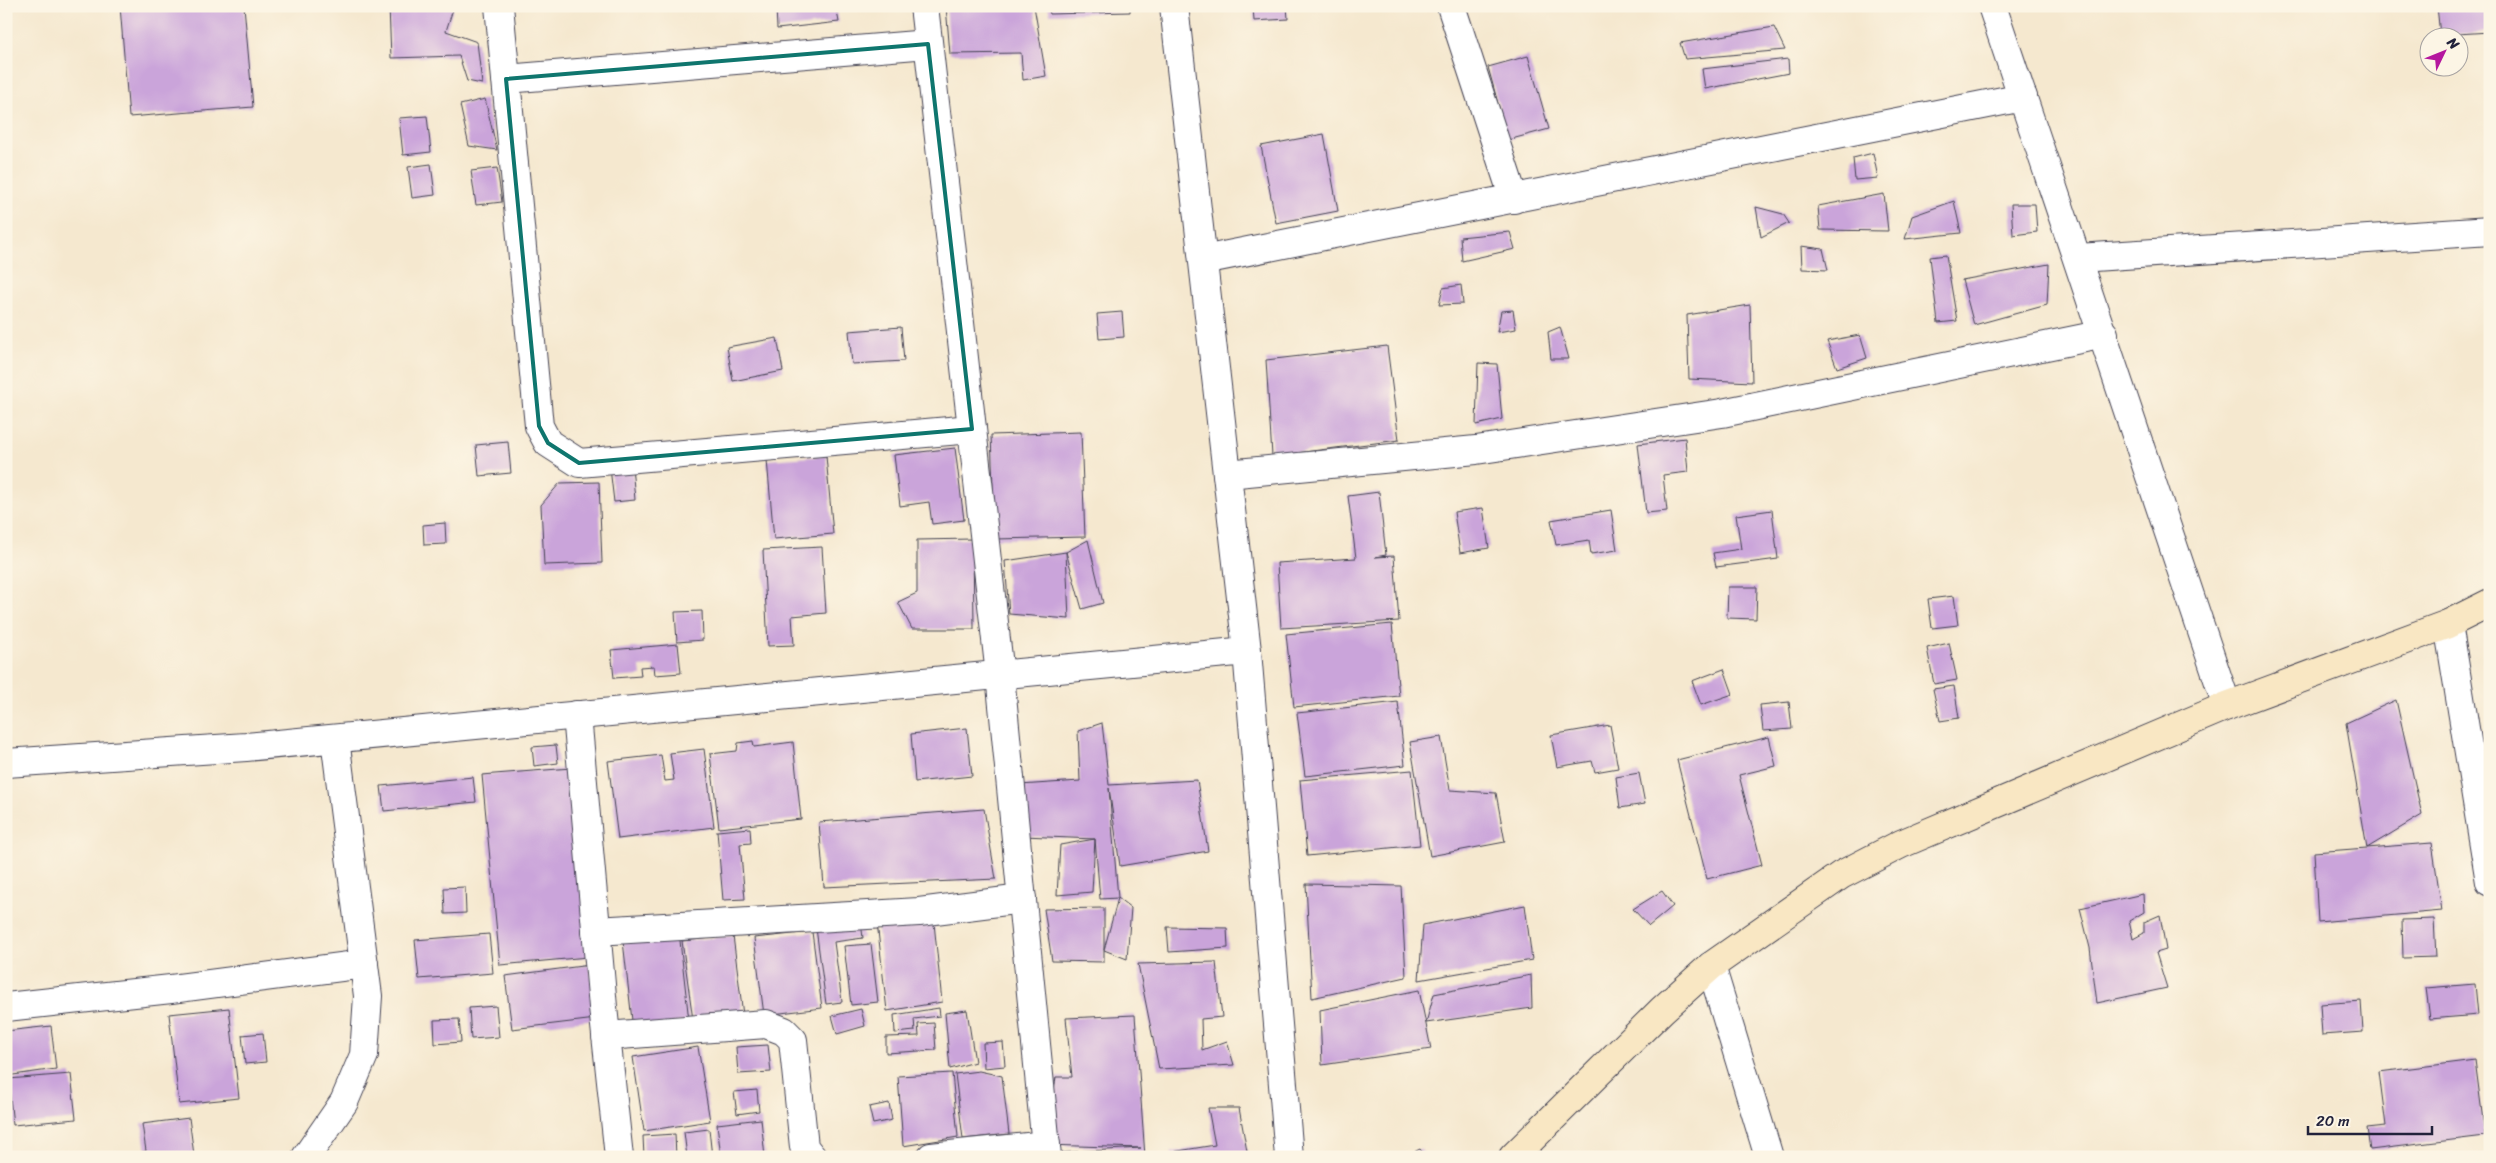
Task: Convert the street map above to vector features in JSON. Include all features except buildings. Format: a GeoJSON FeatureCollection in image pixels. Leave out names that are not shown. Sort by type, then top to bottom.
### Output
{"type":"FeatureCollection","features":[{"type":"Feature","properties":{"kind":"street"},"geometry":{"type":"LineString","coordinates":[[499,6],[539,426],[548,443],[562,454],[579,463],[972,429]]}},
{"type":"Feature","properties":{"kind":"street"},"geometry":{"type":"LineString","coordinates":[[924,6],[1000,675],[1047,1151],[931,1157]]}},
{"type":"Feature","properties":{"kind":"street"},"geometry":{"type":"LineString","coordinates":[[1174,6],[1247,651],[1289,1157]]}},
{"type":"Feature","properties":{"kind":"street"},"geometry":{"type":"LineString","coordinates":[[1452,6],[1514,198]]}},
{"type":"Feature","properties":{"kind":"street"},"geometry":{"type":"LineString","coordinates":[[1992,6],[2104,334],[2227,706]]}},
{"type":"Feature","properties":{"kind":"street"},"geometry":{"type":"LineString","coordinates":[[506,79],[928,44]]}},
{"type":"Feature","properties":{"kind":"street"},"geometry":{"type":"LineString","coordinates":[[1203,260],[2023,97]]}},
{"type":"Feature","properties":{"kind":"street"},"geometry":{"type":"LineString","coordinates":[[2078,258],[2490,231]]}},
{"type":"Feature","properties":{"kind":"street"},"geometry":{"type":"LineString","coordinates":[[1227,474],[1476,450],[1722,413],[2104,334]]}},
{"type":"Feature","properties":{"kind":"street"},"geometry":{"type":"LineString","coordinates":[[1513,1157],[1662,1010],[1711,966],[1842,875],[1901,844],[2227,706],[2448,624],[2490,603]]}},
{"type":"Feature","properties":{"kind":"street"},"geometry":{"type":"LineString","coordinates":[[2448,624],[2490,882]]}},
{"type":"Feature","properties":{"kind":"street"},"geometry":{"type":"LineString","coordinates":[[6,763],[335,739],[1247,651]]}},
{"type":"Feature","properties":{"kind":"street"},"geometry":{"type":"LineString","coordinates":[[577,715],[596,931],[619,1157]]}},
{"type":"Feature","properties":{"kind":"street"},"geometry":{"type":"LineString","coordinates":[[306,1157],[344,1102],[364,1055],[368,996],[335,739]]}},
{"type":"Feature","properties":{"kind":"street"},"geometry":{"type":"LineString","coordinates":[[596,931],[919,912],[1022,899]]}},
{"type":"Feature","properties":{"kind":"street"},"geometry":{"type":"LineString","coordinates":[[6,1007],[171,990],[364,964]]}},
{"type":"Feature","properties":{"kind":"street"},"geometry":{"type":"LineString","coordinates":[[1711,966],[1769,1157]]}},
{"type":"Feature","properties":{"kind":"street"},"geometry":{"type":"LineString","coordinates":[[606,1036],[766,1024],[784,1031],[793,1040],[804,1147],[812,1157]]}},
{"type":"Feature","properties":{"kind":"highlighted area"},"geometry":{"type":"Polygon","coordinates":[[[928,44],[972,429],[579,463],[548,443],[539,426],[506,79],[928,44]]]}}]}
